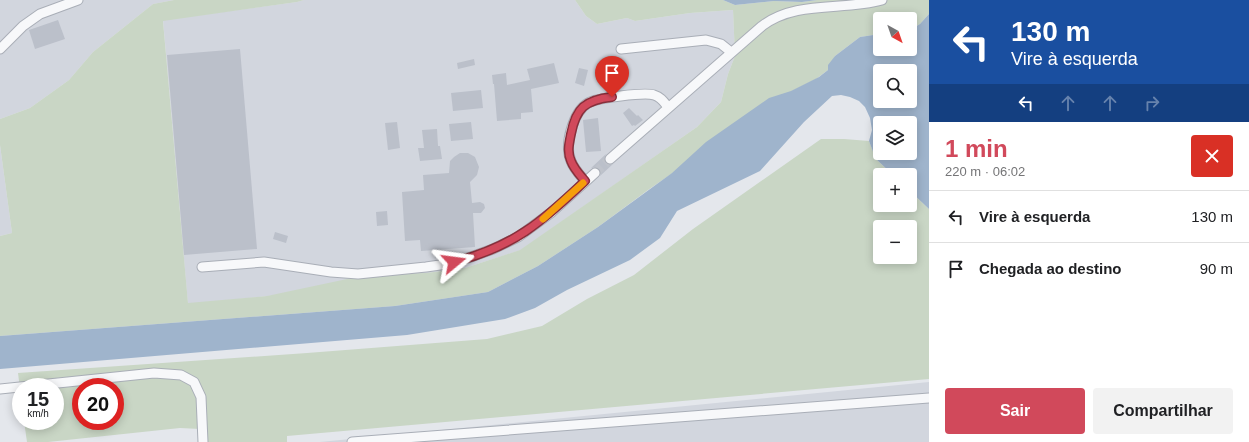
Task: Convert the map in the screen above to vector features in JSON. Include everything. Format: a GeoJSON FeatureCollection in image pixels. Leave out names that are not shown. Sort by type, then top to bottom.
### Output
{"type":"FeatureCollection","features":[{"type":"Feature","properties":{"kind":"lane"},"geometry":{"type":"LineString","coordinates":[[0,49],[23,26],[40,14],[78,0]]}},
{"type":"Feature","properties":{"kind":"lane"},"geometry":{"type":"LineString","coordinates":[[610,159],[768,21],[787,12],[868,3],[882,0]]}},
{"type":"Feature","properties":{"kind":"lane"},"geometry":{"type":"LineString","coordinates":[[621,49],[706,40],[721,44],[731,52]]}},
{"type":"Feature","properties":{"kind":"lane"},"geometry":{"type":"LineString","coordinates":[[585,181],[571,161],[568,147],[576,115],[584,106],[599,98],[650,94],[659,97],[668,107]]}},
{"type":"Feature","properties":{"kind":"lane"},"geometry":{"type":"LineString","coordinates":[[202,267],[264,262],[331,272],[358,274],[426,267],[454,262],[487,252],[518,237],[552,212],[595,173]]}},
{"type":"Feature","properties":{"kind":"lane"},"geometry":{"type":"LineString","coordinates":[[0,389],[154,373],[181,375],[194,382],[200,396],[203,442]]}},
{"type":"Feature","properties":{"kind":"lane"},"geometry":{"type":"LineString","coordinates":[[352,442],[929,398]]}},
{"type":"Feature","properties":{"kind":"shaded area"},"geometry":{"type":"Polygon","coordinates":[[[0,0],[174,0],[153,4],[93,52],[69,80],[30,108],[0,119],[0,0]]]}},
{"type":"Feature","properties":{"kind":"shaded area"},"geometry":{"type":"Polygon","coordinates":[[[304,0],[575,0],[586,16],[597,24],[627,18],[635,21],[690,13],[733,10],[735,56],[728,74],[721,102],[697,127],[521,250],[465,268],[268,296],[188,304],[163,20],[304,0]]]}},
{"type":"Feature","properties":{"kind":"shaded area"},"geometry":{"type":"Polygon","coordinates":[[[0,145],[12,233],[0,236],[0,145]]]}},
{"type":"Feature","properties":{"kind":"shaded area"},"geometry":{"type":"Polygon","coordinates":[[[929,382],[929,442],[320,442],[929,382]]]}},
{"type":"Feature","properties":{"kind":"green space"},"geometry":{"type":"Polygon","coordinates":[[[174,0],[304,0],[163,21],[188,303],[267,296],[366,275],[426,273],[465,268],[520,250],[697,127],[721,102],[728,74],[735,56],[733,10],[690,13],[635,21],[627,18],[597,24],[586,16],[575,0],[723,0],[735,5],[774,1],[929,0],[929,14],[917,26],[917,12],[873,12],[873,35],[860,37],[835,56],[828,70],[804,88],[726,136],[598,227],[538,266],[488,292],[395,306],[0,336],[0,236],[12,233],[0,145],[0,119],[30,108],[69,80],[93,52],[153,4],[174,0]]]}},
{"type":"Feature","properties":{"kind":"green space"},"geometry":{"type":"Polygon","coordinates":[[[821,139],[869,141],[873,151],[873,160],[877,160],[886,168],[873,168],[873,212],[917,212],[917,198],[929,209],[929,379],[287,436],[287,442],[202,442],[200,429],[180,428],[48,442],[27,442],[25,430],[64,430],[64,378],[19,378],[18,373],[487,339],[542,326],[587,299],[634,275],[693,229],[821,139]]]}},
{"type":"Feature","properties":{"kind":"water"},"geometry":{"type":"Polygon","coordinates":[[[723,0],[817,0],[802,2],[774,1],[735,5],[723,0]]]}},
{"type":"Feature","properties":{"kind":"water"},"geometry":{"type":"Polygon","coordinates":[[[929,14],[929,209],[917,198],[917,168],[886,168],[877,160],[917,160],[917,116],[873,116],[873,151],[869,141],[872,130],[870,118],[865,107],[859,101],[850,97],[841,95],[832,96],[804,122],[760,171],[677,211],[660,238],[630,260],[567,290],[535,308],[505,319],[407,335],[0,369],[0,336],[395,306],[488,292],[538,266],[598,227],[672,173],[706,142],[769,98],[791,91],[819,77],[828,70],[828,65],[835,56],[860,37],[873,35],[873,56],[917,56],[917,26],[929,14]]]}},
{"type":"Feature","properties":{"kind":"building"},"geometry":{"type":"Polygon","coordinates":[[[58,20],[65,39],[35,49],[29,30],[58,20]]]}},
{"type":"Feature","properties":{"kind":"building"},"geometry":{"type":"Polygon","coordinates":[[[240,49],[257,249],[184,255],[167,55],[240,49]]]}},
{"type":"Feature","properties":{"kind":"building"},"geometry":{"type":"Polygon","coordinates":[[[474,59],[475,65],[458,69],[457,63],[474,59]]]}},
{"type":"Feature","properties":{"kind":"building"},"geometry":{"type":"Polygon","coordinates":[[[554,63],[559,83],[531,89],[533,112],[521,113],[521,119],[497,121],[492,75],[506,73],[507,85],[530,80],[527,69],[554,63]]]}},
{"type":"Feature","properties":{"kind":"building"},"geometry":{"type":"Polygon","coordinates":[[[579,68],[588,70],[584,86],[575,83],[579,68]]]}},
{"type":"Feature","properties":{"kind":"building"},"geometry":{"type":"Polygon","coordinates":[[[481,90],[483,108],[453,111],[451,93],[481,90]]]}},
{"type":"Feature","properties":{"kind":"building"},"geometry":{"type":"Polygon","coordinates":[[[629,108],[643,120],[635,126],[632,126],[623,113],[629,108]]]}},
{"type":"Feature","properties":{"kind":"building"},"geometry":{"type":"Polygon","coordinates":[[[598,118],[601,151],[586,152],[583,120],[598,118]]]}},
{"type":"Feature","properties":{"kind":"building"},"geometry":{"type":"Polygon","coordinates":[[[397,122],[400,148],[388,150],[385,123],[397,122]]]}},
{"type":"Feature","properties":{"kind":"building"},"geometry":{"type":"Polygon","coordinates":[[[471,122],[473,139],[451,141],[449,124],[471,122]]]}},
{"type":"Feature","properties":{"kind":"building"},"geometry":{"type":"Polygon","coordinates":[[[437,129],[438,146],[440,146],[442,159],[420,161],[418,148],[424,148],[422,130],[437,129]]]}},
{"type":"Feature","properties":{"kind":"building"},"geometry":{"type":"Polygon","coordinates":[[[460,153],[468,153],[475,157],[479,167],[477,175],[470,182],[472,203],[480,202],[484,204],[485,208],[481,213],[473,213],[475,247],[421,251],[420,240],[405,241],[402,192],[424,190],[423,175],[449,173],[450,161],[460,153]]]}},
{"type":"Feature","properties":{"kind":"building"},"geometry":{"type":"Polygon","coordinates":[[[606,154],[604,160],[605,163],[608,165],[613,164],[600,176],[601,172],[599,169],[596,167],[591,168],[606,154]]]}},
{"type":"Feature","properties":{"kind":"building"},"geometry":{"type":"Polygon","coordinates":[[[387,211],[388,225],[377,226],[376,212],[387,211]]]}},
{"type":"Feature","properties":{"kind":"building"},"geometry":{"type":"Polygon","coordinates":[[[275,232],[288,236],[286,243],[273,239],[275,232]]]}},
{"type":"Feature","properties":{"kind":"tunnel"},"geometry":{"type":"LineString","coordinates":[[595,173],[610,159]]}},
{"type":"Feature","properties":{"kind":"slow traffic"},"geometry":{"type":"LineString","coordinates":[[543,219],[583,183]]}},
{"type":"Feature","properties":{"kind":"route"},"geometry":{"type":"LineString","coordinates":[[454,262],[467,259],[493,249],[518,237],[552,212],[585,181],[574,167],[568,152],[574,121],[579,110],[588,102],[599,98],[612,97]]}}]}
